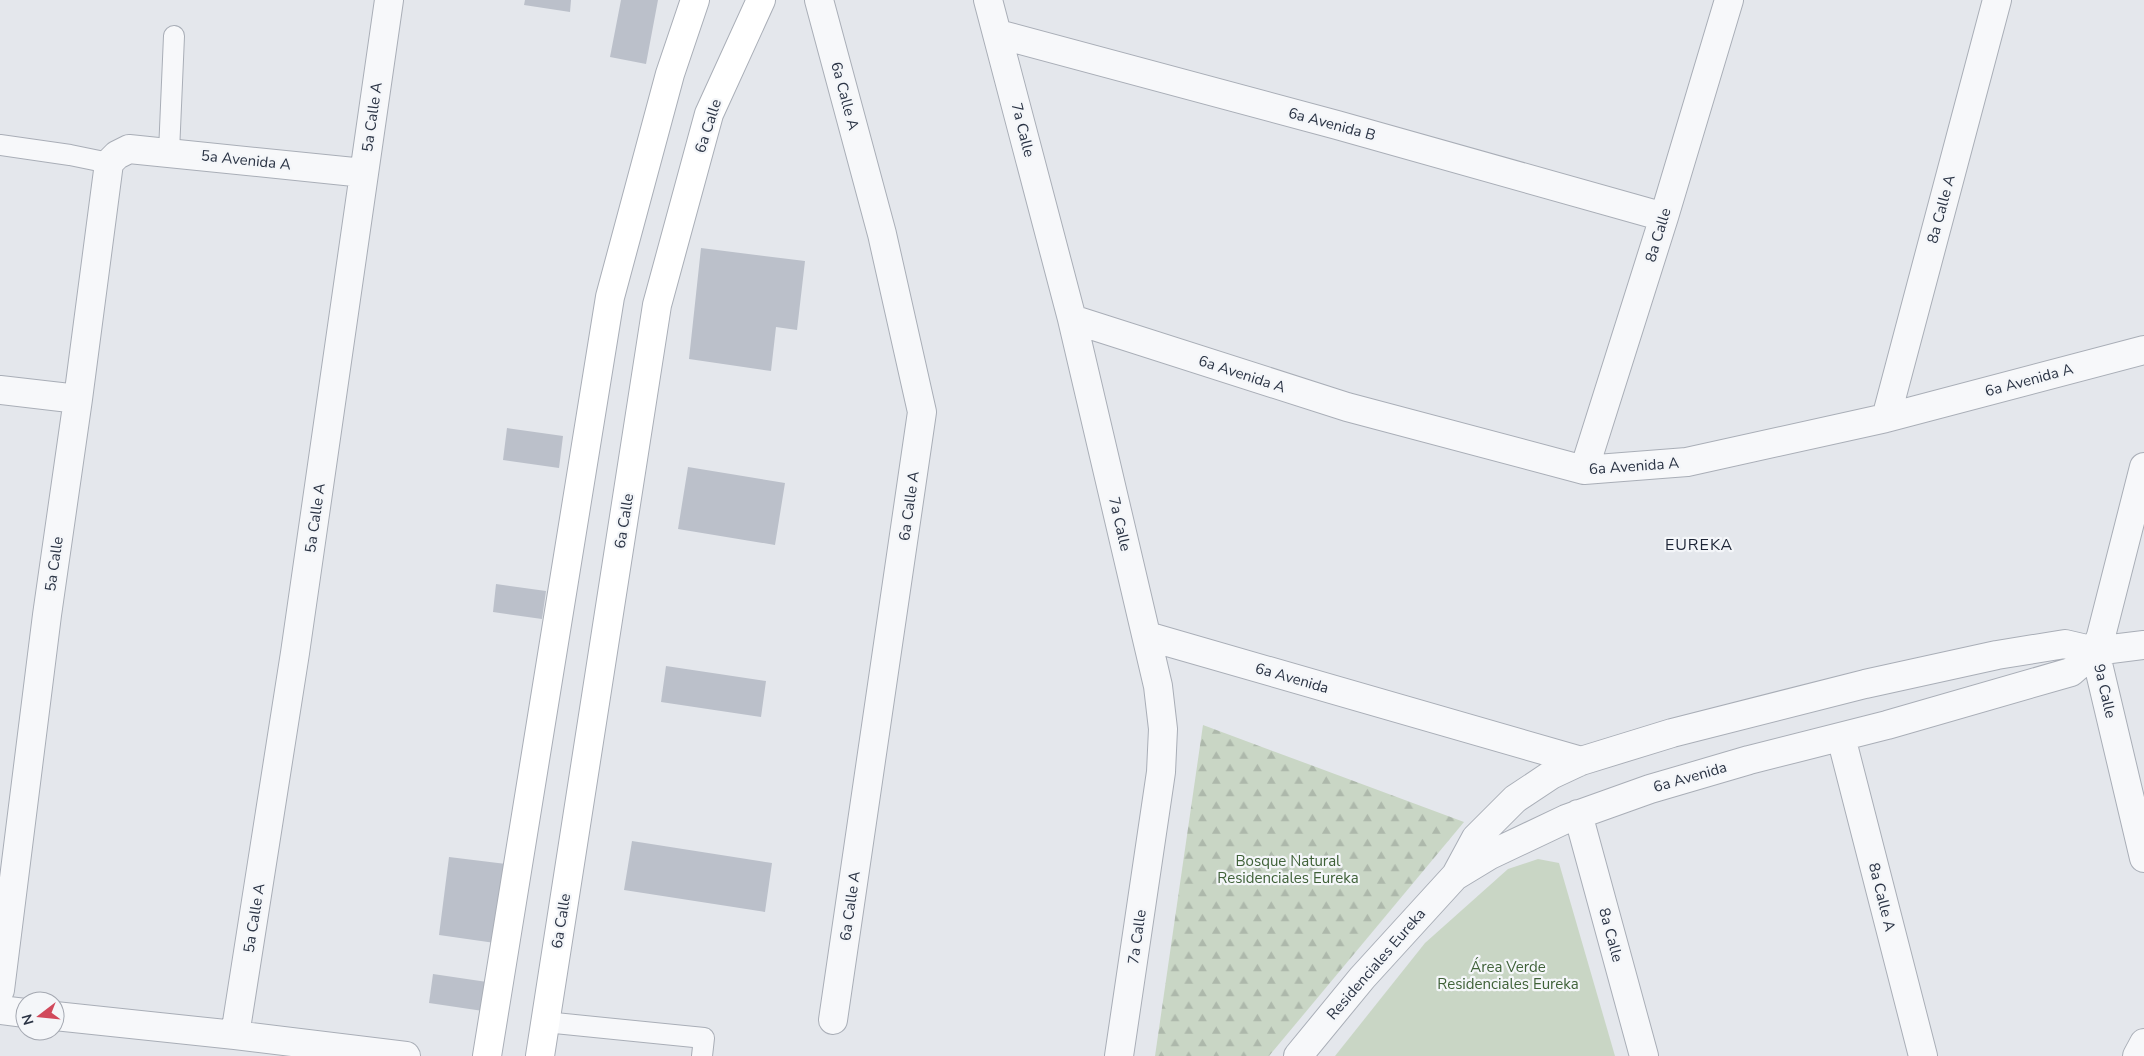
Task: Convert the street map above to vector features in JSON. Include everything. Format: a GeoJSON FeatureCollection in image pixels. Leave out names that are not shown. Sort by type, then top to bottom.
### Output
{"type":"FeatureCollection","features":[{"type":"Feature","properties":{"kind":"street","name":"5a Calle A"},"geometry":{"type":"LineString","coordinates":[[236,1035],[299,624],[389,0]]}},
{"type":"Feature","properties":{"kind":"street"},"geometry":{"type":"LineString","coordinates":[[487,1056],[610,297],[670,74],[695,0]]}},
{"type":"Feature","properties":{"kind":"street","name":"6a Calle"},"geometry":{"type":"LineString","coordinates":[[540,1056],[657,305],[709,114],[761,0]]}},
{"type":"Feature","properties":{"kind":"street","name":"6a Calle A"},"geometry":{"type":"LineString","coordinates":[[819,0],[882,234],[922,412],[833,1020]]}},
{"type":"Feature","properties":{"kind":"street","name":"7a Calle"},"geometry":{"type":"LineString","coordinates":[[988,0],[1072,319],[1158,686],[1163,729],[1161,772],[1119,1056]]}},
{"type":"Feature","properties":{"kind":"street","name":"8a Calle"},"geometry":{"type":"LineString","coordinates":[[1584,470],[1664,216],[1729,0]]}},
{"type":"Feature","properties":{"kind":"street","name":"8a Calle A"},"geometry":{"type":"LineString","coordinates":[[1886,418],[1997,0]]}},
{"type":"Feature","properties":{"kind":"street","name":"6a Avenida B"},"geometry":{"type":"LineString","coordinates":[[998,34],[1337,125],[1664,216]]}},
{"type":"Feature","properties":{"kind":"street","name":"5a Avenida A"},"geometry":{"type":"LineString","coordinates":[[119,156],[169,152],[364,173]]}},
{"type":"Feature","properties":{"kind":"street","name":"5a Calle"},"geometry":{"type":"LineString","coordinates":[[0,990],[47,615],[78,399],[119,156]]}},
{"type":"Feature","properties":{"kind":"street","name":"6a Avenida A"},"geometry":{"type":"LineString","coordinates":[[1072,319],[1347,407],[1584,470],[1688,462],[1886,418],[2144,350]]}},
{"type":"Feature","properties":{"kind":"street"},"geometry":{"type":"LineString","coordinates":[[0,390],[78,399]]}},
{"type":"Feature","properties":{"kind":"street","name":"9a Calle"},"geometry":{"type":"LineString","coordinates":[[2144,467],[2101,636],[2095,651],[2144,858]]}},
{"type":"Feature","properties":{"kind":"street","name":"6a Avenida"},"geometry":{"type":"LineString","coordinates":[[1147,636],[1581,761]]}},
{"type":"Feature","properties":{"kind":"street"},"geometry":{"type":"LineString","coordinates":[[1456,875],[1476,838],[1515,799],[1551,775],[1581,761],[1672,733],[1865,684],[1988,657],[2065,644],[2095,651],[2144,645]]}},
{"type":"Feature","properties":{"kind":"street","name":"6a Avenida"},"geometry":{"type":"LineString","coordinates":[[1456,875],[1490,855],[1578,814],[1650,788],[1749,760],[1841,737],[2071,672],[2095,651]]}},
{"type":"Feature","properties":{"kind":"street","name":"8a Calle A"},"geometry":{"type":"LineString","coordinates":[[1841,737],[1923,1056]]}},
{"type":"Feature","properties":{"kind":"street","name":"8a Calle"},"geometry":{"type":"LineString","coordinates":[[1578,814],[1644,1056]]}},
{"type":"Feature","properties":{"kind":"street","name":"Residenciales Eureka"},"geometry":{"type":"LineString","coordinates":[[1298,1056],[1362,978],[1456,875]]}},
{"type":"Feature","properties":{"kind":"street"},"geometry":{"type":"LineString","coordinates":[[0,1010],[15,1011]]}},
{"type":"Feature","properties":{"kind":"street"},"geometry":{"type":"LineString","coordinates":[[65,1017],[236,1035],[406,1056]]}},
{"type":"Feature","properties":{"kind":"street"},"geometry":{"type":"LineString","coordinates":[[2137,1056],[2144,1043]]}},
{"type":"Feature","properties":{"kind":"lane"},"geometry":{"type":"LineString","coordinates":[[169,152],[174,36]]}},
{"type":"Feature","properties":{"kind":"lane"},"geometry":{"type":"LineString","coordinates":[[0,145],[70,155],[119,156]]}},
{"type":"Feature","properties":{"kind":"lane"},"geometry":{"type":"LineString","coordinates":[[546,1022],[704,1038],[702,1056]]}},
{"type":"Feature","properties":{"kind":"green space","name":"Bosque Natural Residenciales Eureka"},"geometry":{"type":"Polygon","coordinates":[[[1203,725],[1464,822],[1269,1056],[1155,1056],[1203,725]]]}},
{"type":"Feature","properties":{"kind":"green space","name":"Área Verde Residenciales Eureka"},"geometry":{"type":"Polygon","coordinates":[[[1538,859],[1559,863],[1615,1056],[1335,1056],[1425,943],[1508,869],[1538,859]]]}},
{"type":"Feature","properties":{"kind":"building"},"geometry":{"type":"Polygon","coordinates":[[[525,0],[571,0],[570,12],[524,5],[525,0]]]}},
{"type":"Feature","properties":{"kind":"building"},"geometry":{"type":"Polygon","coordinates":[[[621,0],[658,0],[646,64],[610,57],[621,0]]]}},
{"type":"Feature","properties":{"kind":"building"},"geometry":{"type":"Polygon","coordinates":[[[701,248],[805,261],[797,330],[776,327],[771,371],[689,359],[701,248]]]}},
{"type":"Feature","properties":{"kind":"building"},"geometry":{"type":"Polygon","coordinates":[[[507,428],[563,436],[559,468],[503,460],[507,428]]]}},
{"type":"Feature","properties":{"kind":"building"},"geometry":{"type":"Polygon","coordinates":[[[688,467],[785,483],[775,545],[678,529],[688,467]]]}},
{"type":"Feature","properties":{"kind":"building"},"geometry":{"type":"Polygon","coordinates":[[[496,584],[546,591],[542,619],[493,612],[496,584]]]}},
{"type":"Feature","properties":{"kind":"building"},"geometry":{"type":"Polygon","coordinates":[[[666,666],[766,681],[761,717],[661,702],[666,666]]]}},
{"type":"Feature","properties":{"kind":"building"},"geometry":{"type":"Polygon","coordinates":[[[632,841],[772,863],[765,912],[624,890],[632,841]]]}},
{"type":"Feature","properties":{"kind":"building"},"geometry":{"type":"Polygon","coordinates":[[[449,857],[506,864],[495,943],[439,935],[449,857]]]}},
{"type":"Feature","properties":{"kind":"building"},"geometry":{"type":"Polygon","coordinates":[[[433,974],[487,982],[483,1011],[429,1003],[433,974]]]}},
{"type":"Feature","properties":{"kind":"district","name":"EUREKA"},"geometry":{"type":"Point","coordinates":[1699,545]}}]}
